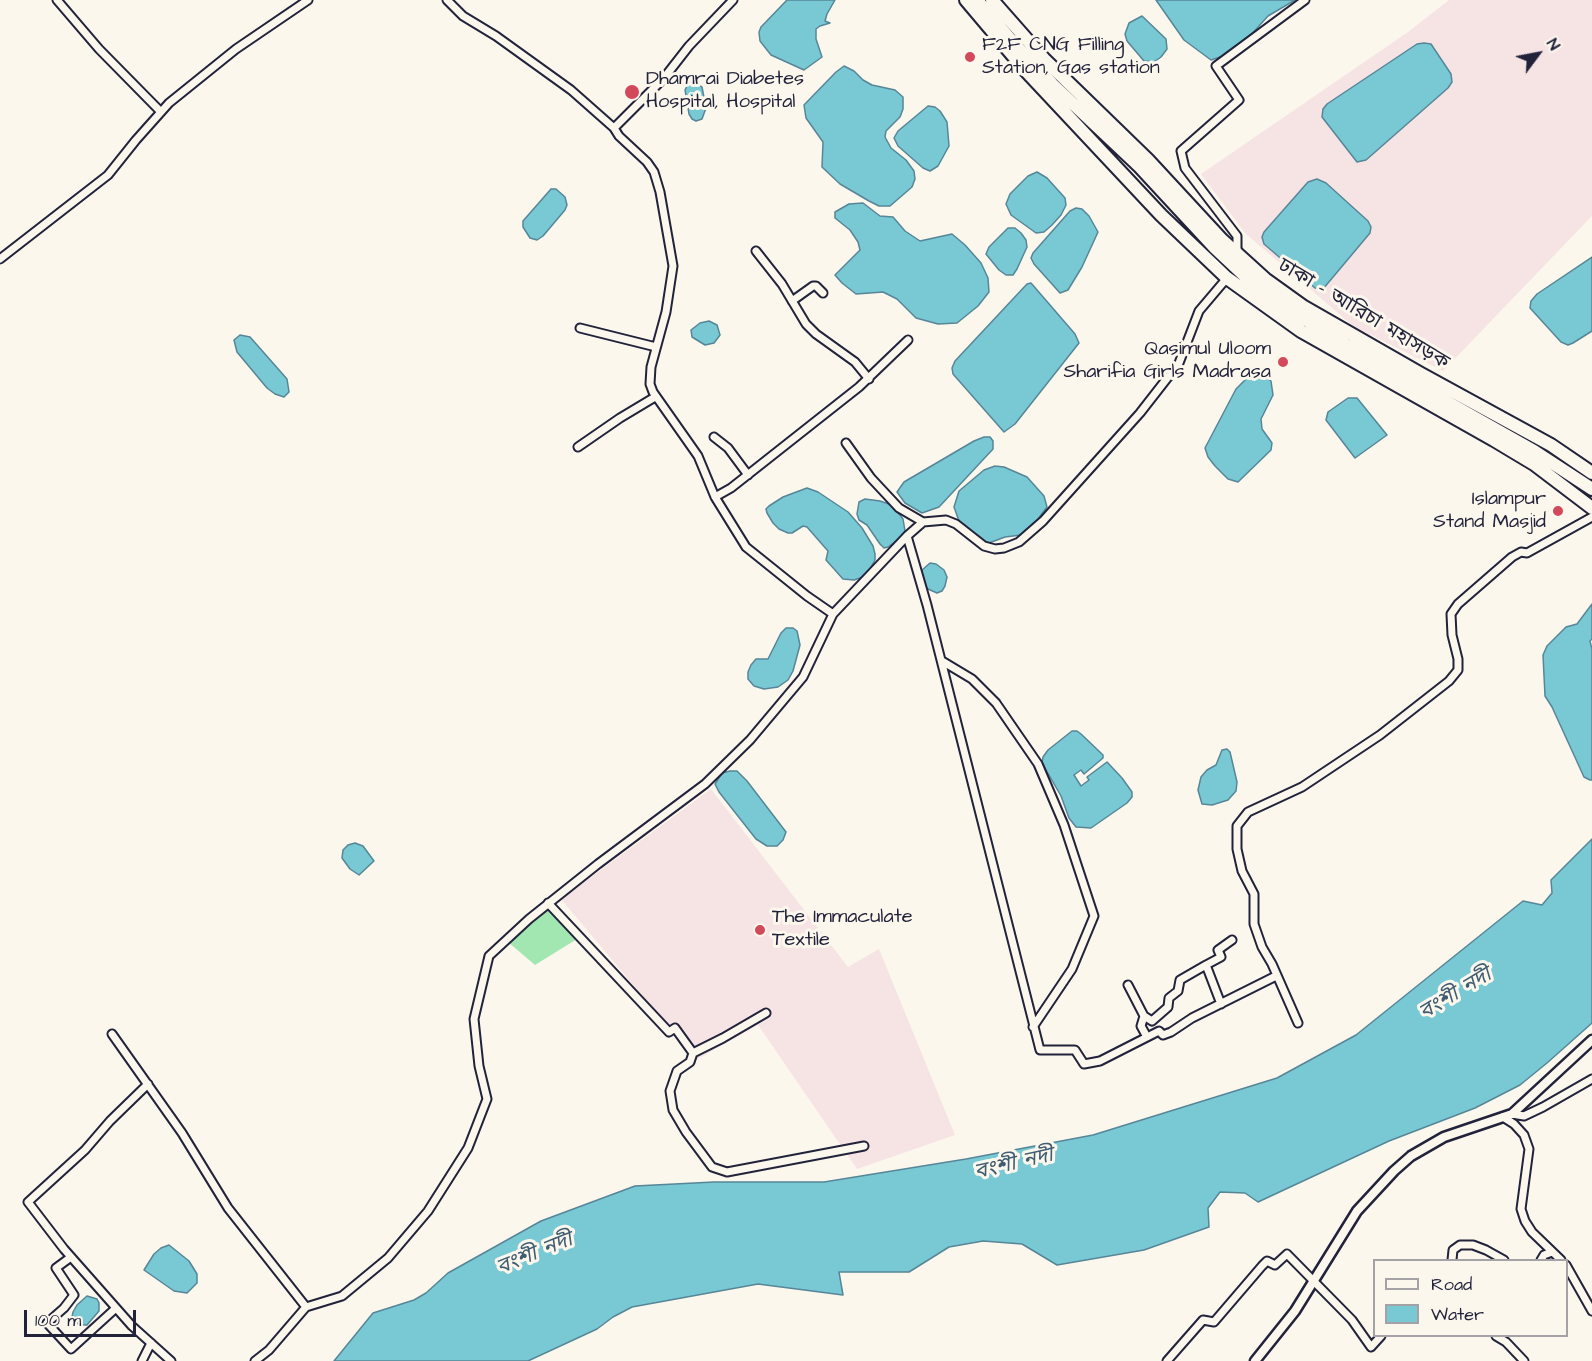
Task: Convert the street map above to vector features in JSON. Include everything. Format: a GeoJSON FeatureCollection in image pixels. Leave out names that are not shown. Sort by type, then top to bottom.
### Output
{"type":"FeatureCollection","features":[{"type":"Feature","properties":{"kind":"highway"},"geometry":{"type":"LineString","coordinates":[[966,0],[1026,71],[1161,215],[1227,278],[1300,331],[1494,440],[1534,465],[1592,508]]}},
{"type":"Feature","properties":{"kind":"highway"},"geometry":{"type":"LineString","coordinates":[[977,0],[1052,84],[1144,163],[1186,217],[1249,280],[1299,316],[1544,457],[1592,489]]}},
{"type":"Feature","properties":{"kind":"highway","name":"ঢাকা - আরিচা মহাসড়ক"},"geometry":{"type":"LineString","coordinates":[[992,0],[1044,59],[1144,163],[1237,255],[1265,279],[1304,307],[1551,446],[1592,473]]}},
{"type":"Feature","properties":{"kind":"street"},"geometry":{"type":"LineString","coordinates":[[57,0],[99,49],[161,112]]}},
{"type":"Feature","properties":{"kind":"street"},"geometry":{"type":"LineString","coordinates":[[0,259],[108,175],[170,103],[236,49],[308,0]]}},
{"type":"Feature","properties":{"kind":"street"},"geometry":{"type":"LineString","coordinates":[[447,0],[463,16],[496,36],[571,90],[614,128],[654,172],[660,192],[673,266],[666,312],[651,367],[650,384],[655,397],[698,456],[715,497],[746,547],[833,614]]}},
{"type":"Feature","properties":{"kind":"street"},"geometry":{"type":"LineString","coordinates":[[614,128],[664,78],[689,46],[733,0]]}},
{"type":"Feature","properties":{"kind":"street"},"geometry":{"type":"LineString","coordinates":[[1237,255],[1237,236],[1185,168],[1181,152],[1239,100],[1216,66],[1305,0]]}},
{"type":"Feature","properties":{"kind":"street"},"geometry":{"type":"LineString","coordinates":[[756,251],[809,327],[849,357],[868,379]]}},
{"type":"Feature","properties":{"kind":"street"},"geometry":{"type":"LineString","coordinates":[[846,443],[883,492],[899,508],[923,522],[946,520],[956,524],[984,546],[995,549],[1019,542],[1043,521],[1140,413],[1173,372],[1179,363],[1199,311],[1227,278]]}},
{"type":"Feature","properties":{"kind":"street"},"geometry":{"type":"LineString","coordinates":[[792,301],[813,286],[823,293]]}},
{"type":"Feature","properties":{"kind":"street"},"geometry":{"type":"LineString","coordinates":[[580,328],[656,347]]}},
{"type":"Feature","properties":{"kind":"street"},"geometry":{"type":"LineString","coordinates":[[715,497],[748,475],[868,379],[908,340]]}},
{"type":"Feature","properties":{"kind":"street"},"geometry":{"type":"LineString","coordinates":[[578,447],[655,397]]}},
{"type":"Feature","properties":{"kind":"street"},"geometry":{"type":"LineString","coordinates":[[714,437],[728,448],[748,475]]}},
{"type":"Feature","properties":{"kind":"street"},"geometry":{"type":"LineString","coordinates":[[1298,1023],[1262,947],[1254,924],[1254,894],[1242,871],[1237,849],[1237,826],[1248,812],[1302,787],[1380,735],[1449,681],[1458,670],[1451,614],[1458,604],[1512,557],[1521,552],[1527,553],[1592,517]]}},
{"type":"Feature","properties":{"kind":"street"},"geometry":{"type":"LineString","coordinates":[[255,1361],[269,1350],[306,1307],[342,1296],[388,1258],[428,1211],[468,1148],[487,1099],[479,1066],[474,1019],[489,956],[548,903],[705,784],[750,740],[803,677],[833,614],[923,522]]}},
{"type":"Feature","properties":{"kind":"street"},"geometry":{"type":"LineString","coordinates":[[907,536],[942,660],[1040,1050],[1075,1050],[1084,1064],[1100,1061],[1159,1031],[1163,1035],[1171,1032],[1192,1018],[1276,976]]}},
{"type":"Feature","properties":{"kind":"street"},"geometry":{"type":"LineString","coordinates":[[942,660],[972,679],[996,704],[1038,764],[1064,825],[1094,916],[1072,969],[1033,1027]]}},
{"type":"Feature","properties":{"kind":"street"},"geometry":{"type":"LineString","coordinates":[[548,903],[669,1032],[675,1028],[693,1053]]}},
{"type":"Feature","properties":{"kind":"street"},"geometry":{"type":"LineString","coordinates":[[1128,985],[1143,1016],[1152,1021],[1168,1007],[1169,998],[1178,991],[1180,980],[1221,957],[1218,950],[1232,940]]}},
{"type":"Feature","properties":{"kind":"street"},"geometry":{"type":"LineString","coordinates":[[1206,965],[1221,1004]]}},
{"type":"Feature","properties":{"kind":"street"},"geometry":{"type":"LineString","coordinates":[[766,1013],[693,1053],[690,1062],[677,1071],[670,1091],[673,1110],[686,1132],[712,1167],[727,1172],[864,1146]]}},
{"type":"Feature","properties":{"kind":"street"},"geometry":{"type":"LineString","coordinates":[[1143,1016],[1141,1026],[1147,1037]]}},
{"type":"Feature","properties":{"kind":"street"},"geometry":{"type":"LineString","coordinates":[[112,1034],[182,1133],[228,1208],[306,1307]]}},
{"type":"Feature","properties":{"kind":"street"},"geometry":{"type":"LineString","coordinates":[[1508,1115],[1592,1040]]}},
{"type":"Feature","properties":{"kind":"street"},"geometry":{"type":"LineString","coordinates":[[1255,1361],[1295,1311],[1357,1211],[1394,1171],[1418,1151],[1444,1137],[1508,1115],[1524,1116],[1592,1078]]}},
{"type":"Feature","properties":{"kind":"street"},"geometry":{"type":"LineString","coordinates":[[148,1084],[110,1121],[85,1150],[28,1202],[71,1257],[116,1308],[171,1361]]}},
{"type":"Feature","properties":{"kind":"street"},"geometry":{"type":"LineString","coordinates":[[1508,1115],[1524,1135],[1529,1149],[1521,1209],[1525,1221],[1532,1232],[1560,1259]]}},
{"type":"Feature","properties":{"kind":"street"},"geometry":{"type":"LineString","coordinates":[[1452,1259],[1453,1250],[1460,1245],[1473,1245],[1502,1259]]}},
{"type":"Feature","properties":{"kind":"street"},"geometry":{"type":"LineString","coordinates":[[1541,1259],[1552,1252]]}},
{"type":"Feature","properties":{"kind":"street"},"geometry":{"type":"LineString","coordinates":[[1167,1361],[1203,1320],[1214,1322],[1267,1261],[1275,1265],[1287,1254],[1352,1320],[1371,1347],[1379,1337]]}},
{"type":"Feature","properties":{"kind":"street"},"geometry":{"type":"LineString","coordinates":[[71,1257],[56,1268],[74,1295],[64,1308],[47,1323],[71,1349],[116,1308]]}},
{"type":"Feature","properties":{"kind":"street"},"geometry":{"type":"LineString","coordinates":[[1568,1269],[1592,1311]]}},
{"type":"Feature","properties":{"kind":"street"},"geometry":{"type":"LineString","coordinates":[[1499,1337],[1524,1361]]}},
{"type":"Feature","properties":{"kind":"street"},"geometry":{"type":"LineString","coordinates":[[142,1361],[151,1343]]}},
{"type":"Feature","properties":{"kind":"shaded area"},"geometry":{"type":"Polygon","coordinates":[[[1449,0],[1592,0],[1592,216],[1443,371],[1353,326],[1245,233],[1201,174],[1408,32],[1449,0]]]}},
{"type":"Feature","properties":{"kind":"shaded area"},"geometry":{"type":"Polygon","coordinates":[[[711,789],[848,967],[879,949],[955,1135],[857,1169],[758,1025],[696,1060],[561,899],[711,789]]]}},
{"type":"Feature","properties":{"kind":"green space"},"geometry":{"type":"Polygon","coordinates":[[[548,909],[577,939],[535,965],[508,942],[548,909]]]}},
{"type":"Feature","properties":{"kind":"water"},"geometry":{"type":"Polygon","coordinates":[[[787,0],[835,0],[825,21],[830,23],[816,29],[816,39],[822,57],[804,70],[771,55],[760,41],[761,27],[787,0]]]}},
{"type":"Feature","properties":{"kind":"water"},"geometry":{"type":"Polygon","coordinates":[[[1156,0],[1295,0],[1268,16],[1250,36],[1223,56],[1211,60],[1184,40],[1156,0]]]}},
{"type":"Feature","properties":{"kind":"water"},"geometry":{"type":"Polygon","coordinates":[[[1142,16],[1166,39],[1167,49],[1154,62],[1144,61],[1127,41],[1125,34],[1129,23],[1142,16]]]}},
{"type":"Feature","properties":{"kind":"water"},"geometry":{"type":"Polygon","coordinates":[[[1417,44],[1431,44],[1451,74],[1452,82],[1366,160],[1357,162],[1322,117],[1323,109],[1327,104],[1417,44]]]}},
{"type":"Feature","properties":{"kind":"water"},"geometry":{"type":"Polygon","coordinates":[[[844,66],[872,85],[895,90],[903,97],[900,117],[886,131],[885,137],[891,148],[906,160],[914,171],[915,179],[912,187],[890,206],[879,206],[869,201],[840,184],[822,167],[823,142],[806,118],[804,105],[844,66]]]}},
{"type":"Feature","properties":{"kind":"water"},"geometry":{"type":"Polygon","coordinates":[[[695,82],[702,87],[706,108],[702,119],[696,121],[689,114],[685,90],[688,84],[695,82]]]}},
{"type":"Feature","properties":{"kind":"water"},"geometry":{"type":"Polygon","coordinates":[[[928,106],[940,111],[947,122],[949,146],[938,166],[930,171],[923,168],[898,146],[894,138],[898,131],[928,106]]]}},
{"type":"Feature","properties":{"kind":"water"},"geometry":{"type":"Polygon","coordinates":[[[1037,172],[1047,178],[1065,198],[1066,205],[1052,225],[1044,232],[1036,233],[1011,215],[1006,204],[1010,194],[1028,176],[1037,172]]]}},
{"type":"Feature","properties":{"kind":"water"},"geometry":{"type":"Polygon","coordinates":[[[1317,179],[1326,183],[1368,221],[1371,227],[1370,233],[1323,289],[1315,288],[1264,244],[1262,237],[1308,182],[1317,179]]]}},
{"type":"Feature","properties":{"kind":"water"},"geometry":{"type":"Polygon","coordinates":[[[551,189],[556,189],[565,197],[567,205],[565,210],[543,236],[537,240],[530,238],[523,227],[523,221],[551,189]]]}},
{"type":"Feature","properties":{"kind":"water"},"geometry":{"type":"Polygon","coordinates":[[[863,203],[880,216],[893,217],[905,231],[920,241],[952,234],[965,245],[981,263],[988,278],[989,292],[978,306],[957,323],[938,324],[916,318],[897,299],[883,292],[856,294],[842,283],[835,275],[860,250],[850,230],[835,218],[835,212],[849,204],[863,203]]]}},
{"type":"Feature","properties":{"kind":"water"},"geometry":{"type":"Polygon","coordinates":[[[1076,208],[1082,209],[1089,216],[1098,232],[1082,267],[1068,290],[1060,293],[1031,258],[1070,211],[1076,208]]]}},
{"type":"Feature","properties":{"kind":"water"},"geometry":{"type":"Polygon","coordinates":[[[1008,228],[1015,228],[1021,233],[1026,240],[1027,247],[1013,275],[1006,275],[999,270],[986,254],[989,247],[1008,228]]]}},
{"type":"Feature","properties":{"kind":"water"},"geometry":{"type":"Polygon","coordinates":[[[1592,257],[1592,331],[1568,345],[1561,342],[1530,308],[1531,301],[1537,294],[1592,257]]]}},
{"type":"Feature","properties":{"kind":"water"},"geometry":{"type":"Polygon","coordinates":[[[1031,283],[1075,334],[1079,343],[1015,424],[1004,432],[953,374],[952,368],[955,361],[1027,284],[1031,283]]]}},
{"type":"Feature","properties":{"kind":"water"},"geometry":{"type":"Polygon","coordinates":[[[709,321],[717,325],[720,335],[714,343],[705,345],[692,337],[691,330],[700,323],[709,321]]]}},
{"type":"Feature","properties":{"kind":"water"},"geometry":{"type":"Polygon","coordinates":[[[240,335],[250,337],[287,379],[289,392],[284,397],[267,388],[237,352],[234,340],[240,335]]]}},
{"type":"Feature","properties":{"kind":"water"},"geometry":{"type":"Polygon","coordinates":[[[1261,373],[1271,381],[1273,395],[1261,419],[1262,429],[1272,443],[1271,450],[1238,482],[1228,479],[1215,466],[1205,448],[1236,389],[1247,378],[1261,373]]]}},
{"type":"Feature","properties":{"kind":"water"},"geometry":{"type":"Polygon","coordinates":[[[1348,398],[1357,398],[1387,435],[1355,458],[1326,420],[1328,412],[1348,398]]]}},
{"type":"Feature","properties":{"kind":"water"},"geometry":{"type":"Polygon","coordinates":[[[984,437],[990,437],[993,441],[993,449],[939,507],[922,513],[905,503],[897,492],[904,482],[984,437]]]}},
{"type":"Feature","properties":{"kind":"water"},"geometry":{"type":"Polygon","coordinates":[[[995,466],[1004,467],[1027,477],[1044,496],[1047,507],[1032,527],[1021,535],[1005,537],[989,543],[977,538],[959,521],[954,507],[959,491],[984,470],[995,466]]]}},
{"type":"Feature","properties":{"kind":"water"},"geometry":{"type":"Polygon","coordinates":[[[807,488],[818,492],[848,512],[862,528],[875,554],[875,560],[866,576],[854,580],[843,579],[826,560],[828,551],[807,527],[803,526],[788,533],[773,523],[766,509],[783,497],[807,488]]]}},
{"type":"Feature","properties":{"kind":"water"},"geometry":{"type":"Polygon","coordinates":[[[865,499],[892,505],[903,519],[905,531],[903,536],[888,547],[884,548],[867,525],[859,520],[857,514],[859,502],[865,499]]]}},
{"type":"Feature","properties":{"kind":"water"},"geometry":{"type":"Polygon","coordinates":[[[930,563],[944,570],[947,577],[942,591],[937,593],[923,584],[921,571],[930,563]]]}},
{"type":"Feature","properties":{"kind":"water"},"geometry":{"type":"Polygon","coordinates":[[[1592,604],[1592,639],[1590,641],[1592,649],[1592,780],[1590,780],[1584,777],[1545,696],[1543,655],[1547,646],[1566,627],[1577,624],[1592,604]]]}},
{"type":"Feature","properties":{"kind":"water"},"geometry":{"type":"Polygon","coordinates":[[[786,628],[793,628],[797,631],[800,645],[793,671],[788,680],[778,687],[764,689],[754,686],[748,679],[751,665],[756,659],[768,659],[781,633],[786,628]]]}},
{"type":"Feature","properties":{"kind":"water"},"geometry":{"type":"Polygon","coordinates":[[[1072,731],[1081,734],[1103,755],[1103,758],[1084,774],[1081,770],[1074,775],[1081,786],[1089,780],[1087,777],[1107,762],[1132,792],[1132,797],[1127,803],[1091,828],[1076,827],[1069,818],[1061,796],[1042,763],[1048,750],[1072,731]]]}},
{"type":"Feature","properties":{"kind":"water"},"geometry":{"type":"Polygon","coordinates":[[[1227,749],[1230,752],[1237,782],[1236,791],[1228,800],[1212,805],[1202,804],[1198,790],[1201,777],[1216,765],[1222,750],[1227,749]]]}},
{"type":"Feature","properties":{"kind":"water"},"geometry":{"type":"Polygon","coordinates":[[[737,771],[747,781],[786,832],[783,840],[777,846],[767,846],[756,839],[719,792],[715,784],[722,773],[737,771]]]}},
{"type":"Feature","properties":{"kind":"water","name":"বংশী নদী"},"geometry":{"type":"Polygon","coordinates":[[[1592,839],[1592,1023],[1520,1085],[1475,1108],[1389,1141],[1258,1202],[1245,1193],[1220,1192],[1208,1208],[1209,1227],[1144,1250],[1057,1265],[1022,1244],[983,1241],[949,1247],[909,1272],[839,1272],[843,1295],[758,1284],[632,1307],[597,1329],[528,1361],[334,1361],[373,1313],[414,1300],[426,1293],[448,1273],[541,1221],[635,1186],[714,1182],[824,1182],[966,1159],[1093,1135],[1277,1078],[1356,1035],[1523,901],[1542,905],[1552,893],[1551,880],[1592,839]]]}},
{"type":"Feature","properties":{"kind":"water"},"geometry":{"type":"Polygon","coordinates":[[[355,843],[363,846],[374,861],[359,875],[350,869],[342,858],[343,850],[355,843]]]}},
{"type":"Feature","properties":{"kind":"water"},"geometry":{"type":"Polygon","coordinates":[[[169,1245],[189,1261],[197,1274],[197,1283],[187,1293],[174,1291],[144,1270],[154,1254],[169,1245]]]}},
{"type":"Feature","properties":{"kind":"water"},"geometry":{"type":"Polygon","coordinates":[[[87,1296],[97,1299],[99,1311],[87,1325],[79,1325],[72,1317],[73,1312],[87,1296]]]}},
{"type":"Feature","properties":{"kind":"place","name":"F2F CNG Filling Station, Gas station"},"geometry":{"type":"Point","coordinates":[970,57]}},
{"type":"Feature","properties":{"kind":"place","name":"Dhamrai Diabetes Hospital, Hospital"},"geometry":{"type":"Point","coordinates":[632,92]}},
{"type":"Feature","properties":{"kind":"place","name":"Qasimul Uloom Sharifia Girls Madrasa"},"geometry":{"type":"Point","coordinates":[1283,362]}},
{"type":"Feature","properties":{"kind":"place","name":"Islampur Stand Masjid"},"geometry":{"type":"Point","coordinates":[1558,511]}},
{"type":"Feature","properties":{"kind":"place","name":"The Immaculate Textile"},"geometry":{"type":"Point","coordinates":[760,930]}}]}
